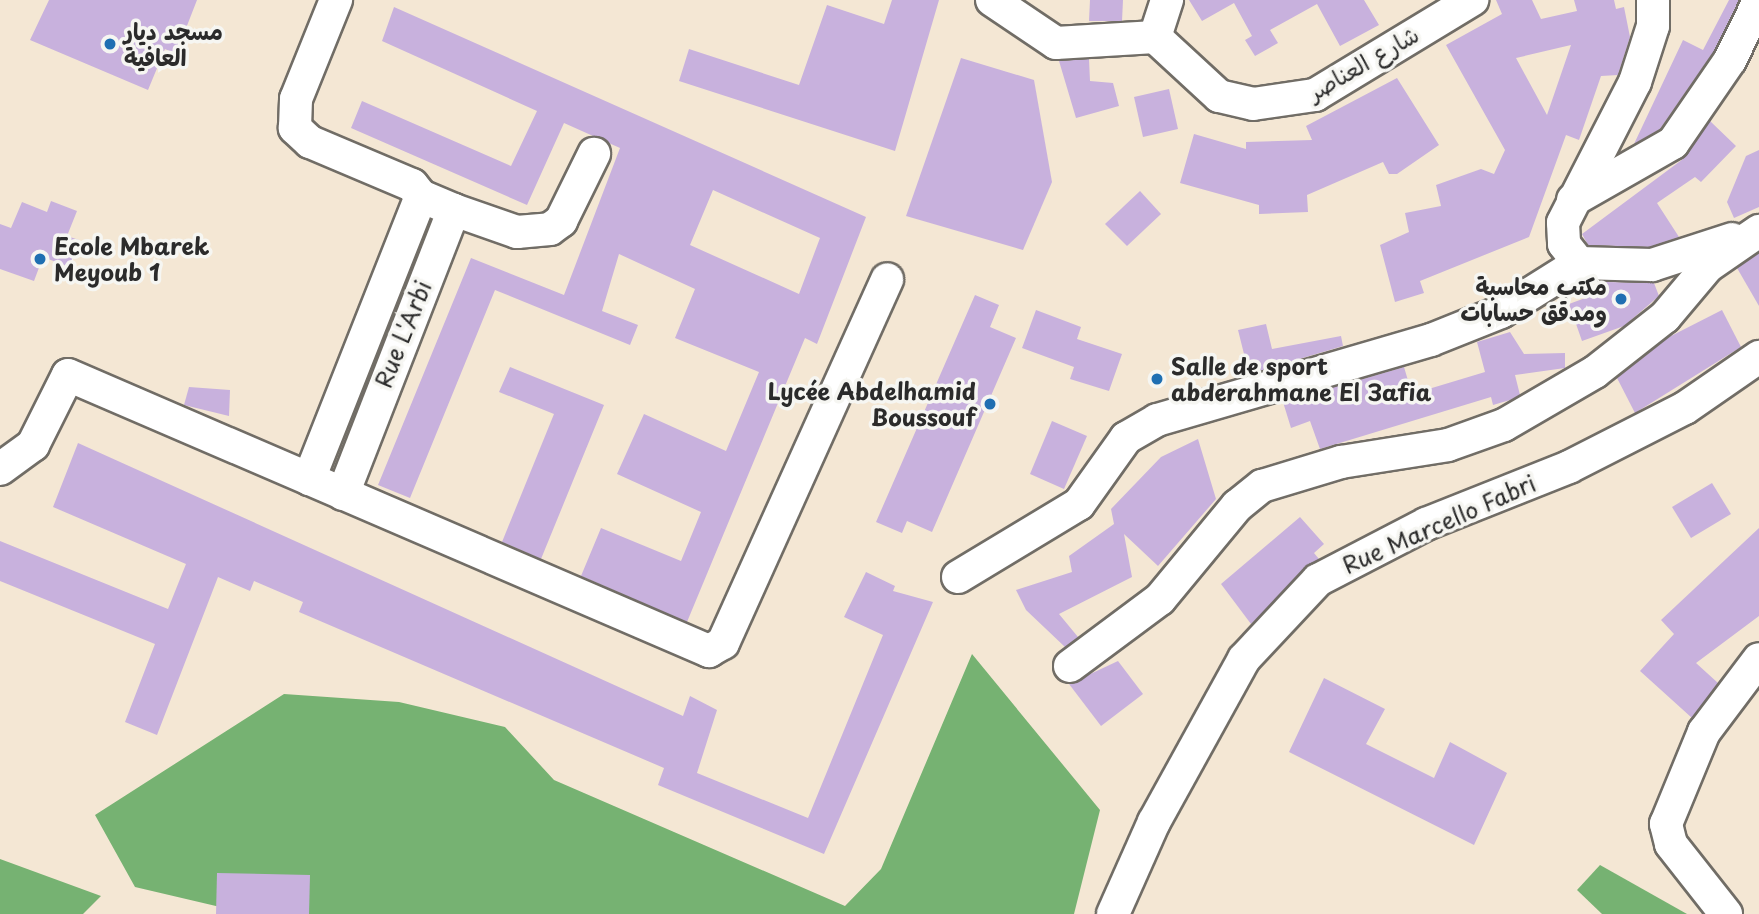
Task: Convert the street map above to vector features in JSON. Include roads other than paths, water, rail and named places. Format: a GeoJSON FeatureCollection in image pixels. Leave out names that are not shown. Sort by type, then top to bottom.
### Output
{"type":"FeatureCollection","features":[{"type":"Feature","properties":{"kind":"street"},"geometry":{"type":"LineString","coordinates":[[336,0],[296,99],[295,128],[310,142],[412,185],[421,196],[517,232],[550,229],[561,221],[594,154]]}},
{"type":"Feature","properties":{"kind":"street"},"geometry":{"type":"LineString","coordinates":[[992,0],[1056,43],[1155,37],[1167,0]]}},
{"type":"Feature","properties":{"kind":"street","name":"شارع العناصر"},"geometry":{"type":"LineString","coordinates":[[1155,37],[1219,96],[1287,103],[1315,95],[1472,0]]}},
{"type":"Feature","properties":{"kind":"street"},"geometry":{"type":"LineString","coordinates":[[1579,263],[1563,244],[1563,223],[1635,82],[1653,26],[1653,0]]}},
{"type":"Feature","properties":{"kind":"street"},"geometry":{"type":"LineString","coordinates":[[1573,200],[1673,143],[1730,60],[1759,1]]}},
{"type":"Feature","properties":{"kind":"street"},"geometry":{"type":"LineString","coordinates":[[309,480],[421,196]]}},
{"type":"Feature","properties":{"kind":"street","name":"Rue L'Arbi"},"geometry":{"type":"LineString","coordinates":[[344,494],[454,209]]}},
{"type":"Feature","properties":{"kind":"street"},"geometry":{"type":"LineString","coordinates":[[958,577],[1079,504],[1126,438],[1157,420],[1431,340],[1501,312],[1579,263],[1652,265],[1759,230]]}},
{"type":"Feature","properties":{"kind":"street"},"geometry":{"type":"LineString","coordinates":[[1070,666],[1160,599],[1237,506],[1262,486],[1341,462],[1448,445],[1504,425],[1595,372],[1665,317],[1708,266],[1759,230]]}},
{"type":"Feature","properties":{"kind":"street"},"geometry":{"type":"LineString","coordinates":[[0,469],[33,444],[68,375],[709,652],[723,643],[887,279]]}},
{"type":"Feature","properties":{"kind":"street","name":"Rue Marcello Fabri"},"geometry":{"type":"LineString","coordinates":[[1113,914],[1154,822],[1244,659],[1318,580],[1426,524],[1569,467],[1685,408],[1759,357]]}},
{"type":"Feature","properties":{"kind":"street"},"geometry":{"type":"LineString","coordinates":[[1726,914],[1671,844],[1666,824],[1678,781],[1704,732],[1759,659]]}},
{"type":"Feature","properties":{"kind":"place","name":"مسجد ديار العافية"},"geometry":{"type":"Point","coordinates":[110,44]}},
{"type":"Feature","properties":{"kind":"place","name":"Ecole Mbarek Meyoub 1"},"geometry":{"type":"Point","coordinates":[40,259]}},
{"type":"Feature","properties":{"kind":"place","name":"مكتب محاسبة ومدقق حسابات"},"geometry":{"type":"Point","coordinates":[1621,299]}},
{"type":"Feature","properties":{"kind":"place","name":"Salle de sport abderahmane El 3afia"},"geometry":{"type":"Point","coordinates":[1157,379]}},
{"type":"Feature","properties":{"kind":"place","name":"Lycée Abdelhamid Boussouf"},"geometry":{"type":"Point","coordinates":[990,404]}}]}
